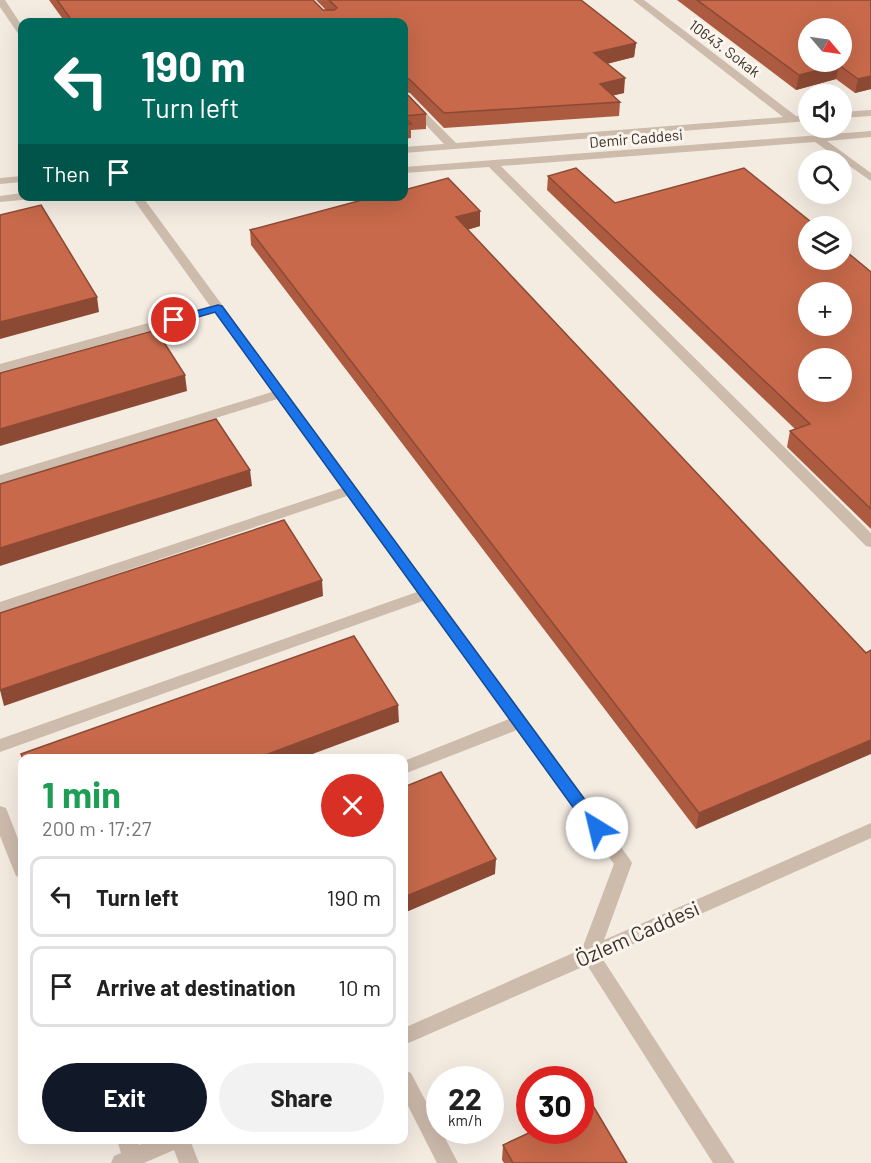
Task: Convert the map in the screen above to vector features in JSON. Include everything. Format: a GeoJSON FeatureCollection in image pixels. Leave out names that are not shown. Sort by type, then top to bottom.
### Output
{"type":"FeatureCollection","features":[{"type":"Feature","properties":{"kind":"street"},"geometry":{"type":"LineString","coordinates":[[0,0],[18,27]]}},
{"type":"Feature","properties":{"kind":"street","name":"10643. Sokak"},"geometry":{"type":"LineString","coordinates":[[638,0],[793,119]]}},
{"type":"Feature","properties":{"kind":"street"},"geometry":{"type":"LineString","coordinates":[[408,101],[453,146]]}},
{"type":"Feature","properties":{"kind":"street"},"geometry":{"type":"LineString","coordinates":[[852,114],[871,113]]}},
{"type":"Feature","properties":{"kind":"street","name":"Demir Caddesi"},"geometry":{"type":"LineString","coordinates":[[408,150],[798,119]]}},
{"type":"Feature","properties":{"kind":"street","name":"Demir Caddesi"},"geometry":{"type":"LineString","coordinates":[[852,135],[871,134]]}},
{"type":"Feature","properties":{"kind":"street","name":"Demir Caddesi"},"geometry":{"type":"LineString","coordinates":[[408,171],[817,138]]}},
{"type":"Feature","properties":{"kind":"street"},"geometry":{"type":"LineString","coordinates":[[817,138],[871,178]]}},
{"type":"Feature","properties":{"kind":"street"},"geometry":{"type":"LineString","coordinates":[[493,164],[871,542]]}},
{"type":"Feature","properties":{"kind":"street"},"geometry":{"type":"LineString","coordinates":[[0,181],[18,179]]}},
{"type":"Feature","properties":{"kind":"street"},"geometry":{"type":"LineString","coordinates":[[0,199],[18,197]]}},
{"type":"Feature","properties":{"kind":"street"},"geometry":{"type":"LineString","coordinates":[[140,201],[622,863],[590,954],[725,1163]]}},
{"type":"Feature","properties":{"kind":"street"},"geometry":{"type":"LineString","coordinates":[[0,368],[218,308]]}},
{"type":"Feature","properties":{"kind":"street"},"geometry":{"type":"LineString","coordinates":[[0,480],[280,394]]}},
{"type":"Feature","properties":{"kind":"street"},"geometry":{"type":"LineString","coordinates":[[0,608],[350,490]]}},
{"type":"Feature","properties":{"kind":"street"},"geometry":{"type":"LineString","coordinates":[[0,746],[426,594]]}},
{"type":"Feature","properties":{"kind":"street"},"geometry":{"type":"LineString","coordinates":[[408,766],[519,722]]}},
{"type":"Feature","properties":{"kind":"street"},"geometry":{"type":"LineString","coordinates":[[0,813],[18,860]]}},
{"type":"Feature","properties":{"kind":"street","name":"Özlem Caddesi"},"geometry":{"type":"LineString","coordinates":[[408,1035],[871,830]]}},
{"type":"Feature","properties":{"kind":"street"},"geometry":{"type":"LineString","coordinates":[[408,1087],[448,1163]]}},
{"type":"Feature","properties":{"kind":"street"},"geometry":{"type":"LineString","coordinates":[[127,1154],[160,1144]]}},
{"type":"Feature","properties":{"kind":"street"},"geometry":{"type":"LineString","coordinates":[[182,1144],[189,1163]]}},
{"type":"Feature","properties":{"kind":"building"},"geometry":{"type":"Polygon","coordinates":[[[57,0],[313,0],[323,10],[334,10],[337,8],[329,0],[581,0],[636,43],[594,53],[625,78],[600,84],[620,102],[444,113],[408,79],[408,18],[70,18],[57,0]]]}},
{"type":"Feature","properties":{"kind":"building"},"geometry":{"type":"Polygon","coordinates":[[[697,0],[871,0],[871,76],[858,79],[848,72],[852,72],[852,18],[798,18],[798,72],[811,72],[799,75],[697,0]]]}},
{"type":"Feature","properties":{"kind":"building"},"geometry":{"type":"Polygon","coordinates":[[[408,95],[426,114],[408,116],[408,95]]]}},
{"type":"Feature","properties":{"kind":"building"},"geometry":{"type":"Polygon","coordinates":[[[576,168],[615,203],[744,168],[804,216],[798,216],[798,270],[852,270],[852,256],[871,272],[871,509],[790,431],[810,424],[548,176],[576,168]]]}},
{"type":"Feature","properties":{"kind":"building"},"geometry":{"type":"Polygon","coordinates":[[[448,178],[480,211],[456,217],[866,653],[871,650],[871,740],[699,813],[250,230],[358,201],[408,201],[408,189],[448,178]]]}},
{"type":"Feature","properties":{"kind":"building"},"geometry":{"type":"Polygon","coordinates":[[[41,205],[97,297],[0,322],[0,215],[41,205]]]}},
{"type":"Feature","properties":{"kind":"building"},"geometry":{"type":"Polygon","coordinates":[[[156,330],[185,375],[0,429],[0,373],[156,330]]]}},
{"type":"Feature","properties":{"kind":"building"},"geometry":{"type":"Polygon","coordinates":[[[216,419],[250,470],[0,548],[0,484],[216,419]]]}},
{"type":"Feature","properties":{"kind":"building"},"geometry":{"type":"Polygon","coordinates":[[[284,520],[322,580],[0,690],[0,613],[284,520]]]}},
{"type":"Feature","properties":{"kind":"building"},"geometry":{"type":"Polygon","coordinates":[[[354,636],[398,705],[268,754],[21,754],[354,636]]]}},
{"type":"Feature","properties":{"kind":"building"},"geometry":{"type":"Polygon","coordinates":[[[441,772],[496,859],[408,895],[408,785],[441,772]]]}},
{"type":"Feature","properties":{"kind":"building"},"geometry":{"type":"Polygon","coordinates":[[[594,1107],[627,1163],[513,1163],[503,1145],[516,1139],[516,1144],[594,1144],[594,1107]]]}},
{"type":"Feature","properties":{"kind":"route"},"geometry":{"type":"LineString","coordinates":[[174,320],[218,308],[597,828]]}}]}
